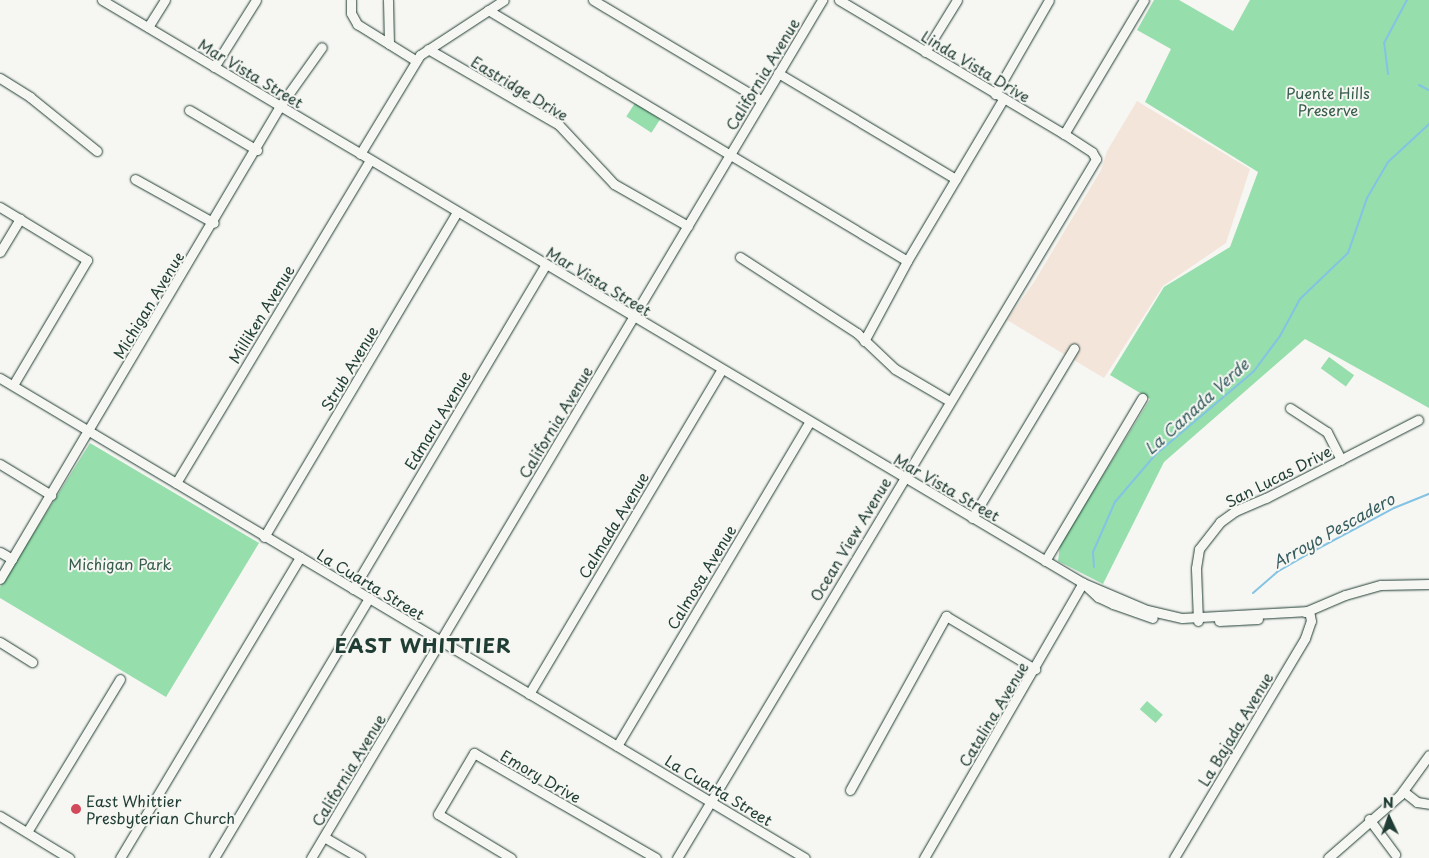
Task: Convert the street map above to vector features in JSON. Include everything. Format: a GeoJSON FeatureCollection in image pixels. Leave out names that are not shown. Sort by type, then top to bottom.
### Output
{"type":"FeatureCollection","features":[{"type":"Feature","properties":{"kind":"street","name":"Mar Vista Street"},"geometry":{"type":"LineString","coordinates":[[102,0],[721,370],[1083,583],[1098,597],[1128,611],[1155,618],[1198,619],[1289,616],[1309,611],[1345,595],[1381,585],[1429,584]]}},
{"type":"Feature","properties":{"kind":"street"},"geometry":{"type":"LineString","coordinates":[[148,27],[165,0]]}},
{"type":"Feature","properties":{"kind":"street"},"geometry":{"type":"LineString","coordinates":[[214,67],[256,0]]}},
{"type":"Feature","properties":{"kind":"street"},"geometry":{"type":"LineString","coordinates":[[351,0],[353,20],[415,60]]}},
{"type":"Feature","properties":{"kind":"street"},"geometry":{"type":"LineString","coordinates":[[388,0],[389,44]]}},
{"type":"Feature","properties":{"kind":"street"},"geometry":{"type":"LineString","coordinates":[[360,154],[415,60],[428,49],[504,0]]}},
{"type":"Feature","properties":{"kind":"street"},"geometry":{"type":"LineString","coordinates":[[592,0],[761,100]]}},
{"type":"Feature","properties":{"kind":"street","name":"California Avenue"},"geometry":{"type":"LineString","coordinates":[[311,858],[822,0]]}},
{"type":"Feature","properties":{"kind":"street","name":"Linda Vista Drive"},"geometry":{"type":"LineString","coordinates":[[839,0],[1064,134],[1092,152],[1096,159]]}},
{"type":"Feature","properties":{"kind":"street"},"geometry":{"type":"LineString","coordinates":[[926,52],[957,0]]}},
{"type":"Feature","properties":{"kind":"street"},"geometry":{"type":"LineString","coordinates":[[995,94],[1049,0]]}},
{"type":"Feature","properties":{"kind":"street"},"geometry":{"type":"LineString","coordinates":[[1064,134],[1144,0]]}},
{"type":"Feature","properties":{"kind":"street"},"geometry":{"type":"LineString","coordinates":[[488,10],[907,260]]}},
{"type":"Feature","properties":{"kind":"street","name":"Michigan Avenue"},"geometry":{"type":"LineString","coordinates":[[0,579],[214,223],[257,150],[280,106],[322,47]]}},
{"type":"Feature","properties":{"kind":"street","name":"Eastridge Drive"},"geometry":{"type":"LineString","coordinates":[[428,49],[559,125],[614,184],[688,226]]}},
{"type":"Feature","properties":{"kind":"street"},"geometry":{"type":"LineString","coordinates":[[778,74],[956,179]]}},
{"type":"Feature","properties":{"kind":"street"},"geometry":{"type":"LineString","coordinates":[[0,78],[30,97],[97,151]]}},
{"type":"Feature","properties":{"kind":"street"},"geometry":{"type":"LineString","coordinates":[[864,341],[907,260],[1004,99]]}},
{"type":"Feature","properties":{"kind":"street"},"geometry":{"type":"LineString","coordinates":[[189,110],[257,150]]}},
{"type":"Feature","properties":{"kind":"street","name":"Ocean View Avenue"},"geometry":{"type":"LineString","coordinates":[[676,858],[948,400],[1096,159]]}},
{"type":"Feature","properties":{"kind":"street","name":"Milliken Avenue"},"geometry":{"type":"LineString","coordinates":[[176,483],[370,160]]}},
{"type":"Feature","properties":{"kind":"street"},"geometry":{"type":"LineString","coordinates":[[135,179],[214,223]]}},
{"type":"Feature","properties":{"kind":"street"},"geometry":{"type":"LineString","coordinates":[[0,206],[87,260],[13,385]]}},
{"type":"Feature","properties":{"kind":"street","name":"Strub Avenue"},"geometry":{"type":"LineString","coordinates":[[264,537],[457,212]]}},
{"type":"Feature","properties":{"kind":"street"},"geometry":{"type":"LineString","coordinates":[[0,252],[20,218]]}},
{"type":"Feature","properties":{"kind":"street"},"geometry":{"type":"LineString","coordinates":[[740,257],[857,333],[895,369],[948,400]]}},
{"type":"Feature","properties":{"kind":"street","name":"Edmaru Avenue"},"geometry":{"type":"LineString","coordinates":[[353,589],[545,265]]}},
{"type":"Feature","properties":{"kind":"street"},"geometry":{"type":"LineString","coordinates":[[972,518],[1074,348]]}},
{"type":"Feature","properties":{"kind":"street","name":"Calmada Avenue"},"geometry":{"type":"LineString","coordinates":[[529,694],[721,370]]}},
{"type":"Feature","properties":{"kind":"street","name":"La Cuarta Street"},"geometry":{"type":"LineString","coordinates":[[0,378],[440,642],[710,800],[802,857]]}},
{"type":"Feature","properties":{"kind":"street"},"geometry":{"type":"LineString","coordinates":[[1045,562],[1142,398]]}},
{"type":"Feature","properties":{"kind":"street"},"geometry":{"type":"LineString","coordinates":[[1290,408],[1327,432],[1341,460]]}},
{"type":"Feature","properties":{"kind":"street","name":"San Lucas Drive"},"geometry":{"type":"LineString","coordinates":[[1198,619],[1196,568],[1199,550],[1208,534],[1235,511],[1341,460],[1418,420]]}},
{"type":"Feature","properties":{"kind":"street","name":"Calmosa Avenue"},"geometry":{"type":"LineString","coordinates":[[617,746],[809,422]]}},
{"type":"Feature","properties":{"kind":"street"},"geometry":{"type":"LineString","coordinates":[[0,464],[51,495]]}},
{"type":"Feature","properties":{"kind":"street"},"geometry":{"type":"LineString","coordinates":[[0,552],[12,559]]}},
{"type":"Feature","properties":{"kind":"street"},"geometry":{"type":"LineString","coordinates":[[120,858],[300,558]]}},
{"type":"Feature","properties":{"kind":"street","name":"Catalina Avenue"},"geometry":{"type":"LineString","coordinates":[[924,858],[1083,583]]}},
{"type":"Feature","properties":{"kind":"street"},"geometry":{"type":"LineString","coordinates":[[214,858],[369,598]]}},
{"type":"Feature","properties":{"kind":"street","name":"La Bajada Avenue"},"geometry":{"type":"LineString","coordinates":[[1174,858],[1305,638],[1311,621],[1309,611]]}},
{"type":"Feature","properties":{"kind":"street"},"geometry":{"type":"LineString","coordinates":[[850,790],[946,616],[1035,669]]}},
{"type":"Feature","properties":{"kind":"street"},"geometry":{"type":"LineString","coordinates":[[0,642],[32,662]]}},
{"type":"Feature","properties":{"kind":"street"},"geometry":{"type":"LineString","coordinates":[[27,832],[120,679]]}},
{"type":"Feature","properties":{"kind":"street","name":"Emory Drive"},"geometry":{"type":"LineString","coordinates":[[511,858],[438,814],[474,753],[656,858]]}},
{"type":"Feature","properties":{"kind":"street"},"geometry":{"type":"LineString","coordinates":[[1328,858],[1369,819],[1404,791],[1429,754]]}},
{"type":"Feature","properties":{"kind":"street"},"geometry":{"type":"LineString","coordinates":[[1404,791],[1417,802],[1429,804]]}},
{"type":"Feature","properties":{"kind":"street"},"geometry":{"type":"LineString","coordinates":[[0,816],[69,858]]}},
{"type":"Feature","properties":{"kind":"street"},"geometry":{"type":"LineString","coordinates":[[1369,819],[1395,854]]}},
{"type":"Feature","properties":{"kind":"street"},"geometry":{"type":"LineString","coordinates":[[324,837],[360,858]]}},
{"type":"Feature","properties":{"kind":"shaded area"},"geometry":{"type":"Polygon","coordinates":[[[1137,101],[1250,169],[1226,243],[1163,286],[1104,378],[1007,320],[1034,282],[1101,170],[1107,151],[1137,101]]]}},
{"type":"Feature","properties":{"kind":"green space","name":"Puente Hills Preserve"},"geometry":{"type":"Polygon","coordinates":[[[1154,0],[1179,0],[1233,31],[1250,0],[1429,0],[1429,408],[1305,339],[1164,462],[1103,584],[1058,561],[1060,545],[1150,399],[1110,375],[1164,287],[1230,247],[1258,172],[1145,102],[1171,49],[1137,30],[1154,0]]]}},
{"type":"Feature","properties":{"kind":"green space"},"geometry":{"type":"Polygon","coordinates":[[[635,103],[660,119],[651,133],[626,116],[635,103]]]}},
{"type":"Feature","properties":{"kind":"green space"},"geometry":{"type":"Polygon","coordinates":[[[1329,357],[1354,375],[1346,387],[1321,368],[1329,357]]]}},
{"type":"Feature","properties":{"kind":"green space","name":"Michigan Park"},"geometry":{"type":"Polygon","coordinates":[[[90,443],[259,543],[166,697],[0,598],[0,587],[90,443]]]}},
{"type":"Feature","properties":{"kind":"green space"},"geometry":{"type":"Polygon","coordinates":[[[1147,701],[1163,715],[1156,723],[1140,709],[1147,701]]]}},
{"type":"Feature","properties":{"kind":"waterway","name":"La Canada Verde"},"geometry":{"type":"LineString","coordinates":[[1388,74],[1384,43],[1407,0]]}},
{"type":"Feature","properties":{"kind":"waterway","name":"La Canada Verde"},"geometry":{"type":"LineString","coordinates":[[1419,85],[1429,90]]}},
{"type":"Feature","properties":{"kind":"waterway","name":"La Canada Verde"},"geometry":{"type":"LineString","coordinates":[[1094,567],[1093,552],[1115,502],[1155,455],[1254,371],[1280,336],[1300,299],[1348,253],[1367,198],[1388,162],[1429,124]]}},
{"type":"Feature","properties":{"kind":"waterway","name":"Arroyo Pescadero"},"geometry":{"type":"LineString","coordinates":[[1253,593],[1277,572],[1306,555],[1394,508],[1429,494]]}},
{"type":"Feature","properties":{"kind":"place","name":"East Whittier Presbyterian Church"},"geometry":{"type":"Point","coordinates":[76,809]}},
{"type":"Feature","properties":{"kind":"district","name":"EAST WHITTIER"},"geometry":{"type":"Point","coordinates":[423,645]}}]}
